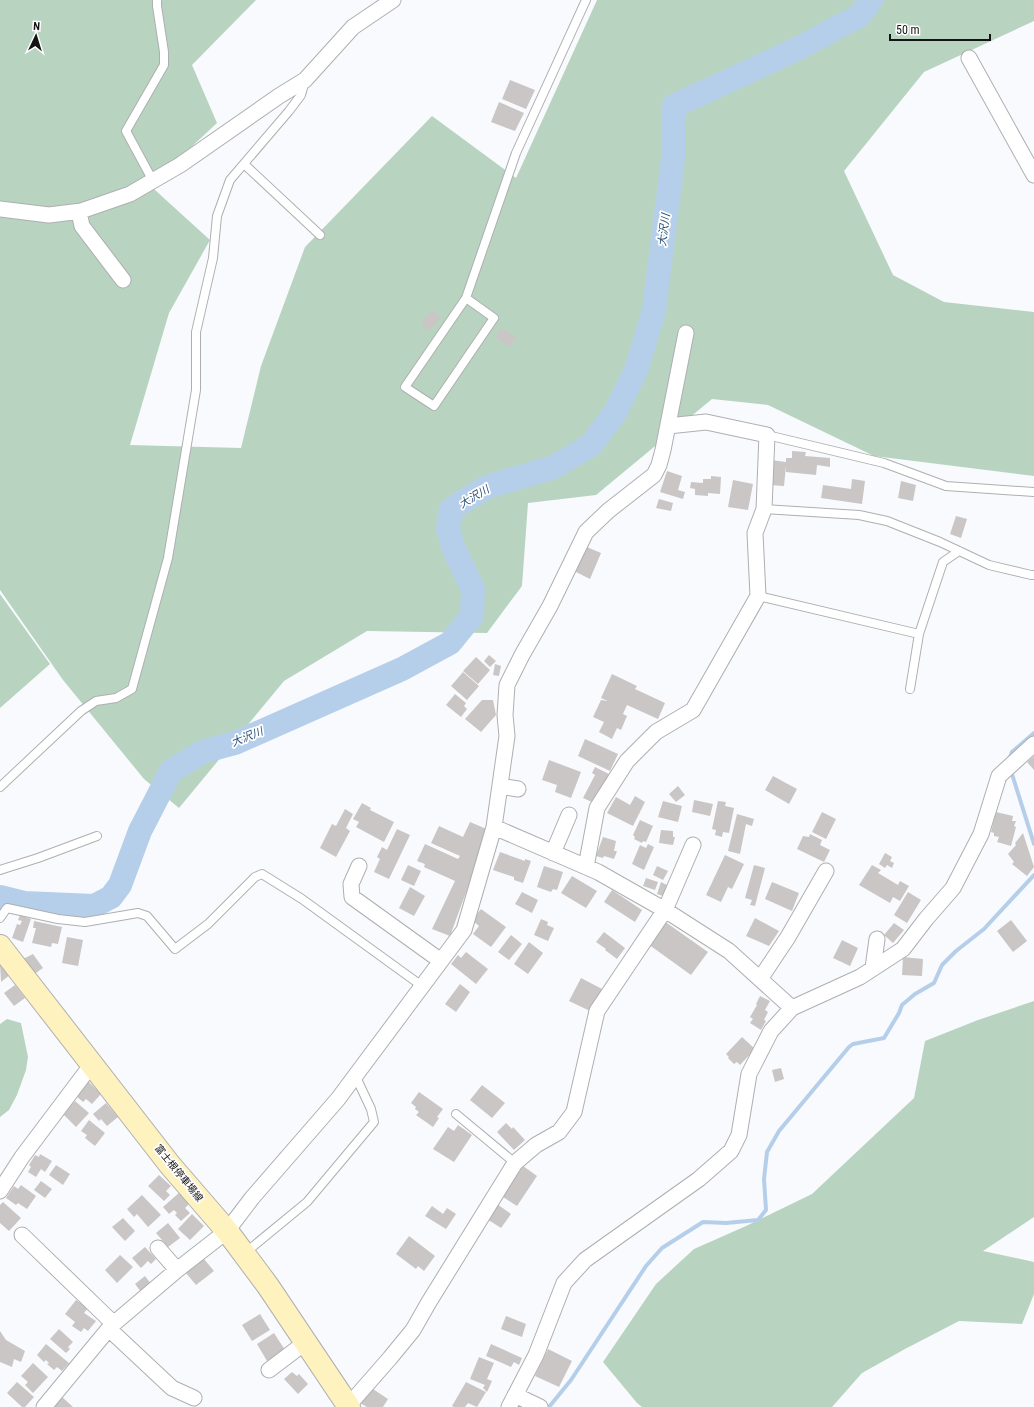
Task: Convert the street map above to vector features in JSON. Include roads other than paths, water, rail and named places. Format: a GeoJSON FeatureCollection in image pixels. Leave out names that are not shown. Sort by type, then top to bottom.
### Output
{"type":"FeatureCollection","features":[{"type":"Feature","properties":{"kind":"main road","name":"富士根停車場線"},"geometry":{"type":"LineString","coordinates":[[0,947],[170,1164],[226,1230],[306,1342],[348,1406]]}},
{"type":"Feature","properties":{"kind":"street"},"geometry":{"type":"LineString","coordinates":[[0,209],[49,215],[79,212],[130,194],[180,165],[279,96],[306,80],[353,27],[393,0]]}},
{"type":"Feature","properties":{"kind":"street"},"geometry":{"type":"LineString","coordinates":[[969,58],[1034,175]]}},
{"type":"Feature","properties":{"kind":"street"},"geometry":{"type":"LineString","coordinates":[[79,212],[82,226],[123,280]]}},
{"type":"Feature","properties":{"kind":"street"},"geometry":{"type":"LineString","coordinates":[[44,1407],[112,1326],[226,1230],[338,1099],[464,930],[494,827],[507,736],[505,715],[507,684],[550,606],[586,532],[608,511],[654,475],[659,465],[668,426],[686,333]]}},
{"type":"Feature","properties":{"kind":"street"},"geometry":{"type":"LineString","coordinates":[[586,867],[597,808],[626,760],[656,732],[693,710],[758,596],[755,534],[764,509],[767,435],[706,422],[668,426]]}},
{"type":"Feature","properties":{"kind":"street"},"geometry":{"type":"LineString","coordinates":[[540,1407],[512,1401],[536,1355],[564,1283],[585,1260],[699,1179],[731,1151],[739,1135],[749,1074],[771,1031],[792,1008],[860,977],[903,949],[926,919],[953,888],[981,834],[999,776],[1034,744]]}},
{"type":"Feature","properties":{"kind":"street"},"geometry":{"type":"LineString","coordinates":[[500,786],[518,789]]}},
{"type":"Feature","properties":{"kind":"street"},"geometry":{"type":"LineString","coordinates":[[553,852],[569,815]]}},
{"type":"Feature","properties":{"kind":"street"},"geometry":{"type":"LineString","coordinates":[[494,827],[598,872],[665,910],[729,951],[792,1008]]}},
{"type":"Feature","properties":{"kind":"street"},"geometry":{"type":"LineString","coordinates":[[348,1406],[413,1330],[428,1302],[515,1163],[536,1145],[559,1132],[574,1112],[597,1011],[665,910],[693,845]]}},
{"type":"Feature","properties":{"kind":"street"},"geometry":{"type":"LineString","coordinates":[[359,866],[351,884],[352,897],[441,961]]}},
{"type":"Feature","properties":{"kind":"street"},"geometry":{"type":"LineString","coordinates":[[760,979],[788,937],[826,871]]}},
{"type":"Feature","properties":{"kind":"street"},"geometry":{"type":"LineString","coordinates":[[873,968],[877,939]]}},
{"type":"Feature","properties":{"kind":"street"},"geometry":{"type":"LineString","coordinates":[[0,1190],[22,1157],[92,1064]]}},
{"type":"Feature","properties":{"kind":"street"},"geometry":{"type":"LineString","coordinates":[[22,1235],[172,1388],[194,1398]]}},
{"type":"Feature","properties":{"kind":"street"},"geometry":{"type":"LineString","coordinates":[[158,1248],[177,1270]]}},
{"type":"Feature","properties":{"kind":"street"},"geometry":{"type":"LineString","coordinates":[[269,1370],[306,1342]]}},
{"type":"Feature","properties":{"kind":"lane"},"geometry":{"type":"LineString","coordinates":[[153,181],[126,131],[164,64],[164,52],[157,0]]}},
{"type":"Feature","properties":{"kind":"lane"},"geometry":{"type":"LineString","coordinates":[[466,298],[494,318],[434,406],[405,387],[466,298],[516,153],[586,0]]}},
{"type":"Feature","properties":{"kind":"lane"},"geometry":{"type":"LineString","coordinates":[[0,787],[82,711],[96,701],[116,698],[132,689],[168,558],[196,390],[196,332],[213,258],[217,216],[230,180],[301,95],[306,80]]}},
{"type":"Feature","properties":{"kind":"lane"},"geometry":{"type":"LineString","coordinates":[[244,164],[320,235]]}},
{"type":"Feature","properties":{"kind":"lane"},"geometry":{"type":"LineString","coordinates":[[767,435],[884,463],[946,486],[1034,492]]}},
{"type":"Feature","properties":{"kind":"lane"},"geometry":{"type":"LineString","coordinates":[[764,509],[859,515],[887,521],[940,542],[989,565],[1031,575],[1034,574]]}},
{"type":"Feature","properties":{"kind":"lane"},"geometry":{"type":"LineString","coordinates":[[910,689],[919,634],[942,562],[959,551]]}},
{"type":"Feature","properties":{"kind":"lane"},"geometry":{"type":"LineString","coordinates":[[758,596],[919,634]]}},
{"type":"Feature","properties":{"kind":"lane"},"geometry":{"type":"LineString","coordinates":[[0,870],[38,858],[97,836]]}},
{"type":"Feature","properties":{"kind":"lane"},"geometry":{"type":"LineString","coordinates":[[0,918],[7,908],[58,919],[85,922],[138,913],[147,916],[175,949],[208,924],[255,877],[262,874],[302,899],[422,986]]}},
{"type":"Feature","properties":{"kind":"lane"},"geometry":{"type":"LineString","coordinates":[[244,1254],[307,1202],[374,1122],[371,1109],[355,1075]]}},
{"type":"Feature","properties":{"kind":"lane"},"geometry":{"type":"LineString","coordinates":[[456,1114],[515,1163]]}},
{"type":"Feature","properties":{"kind":"waterway","name":"大沢川"},"geometry":{"type":"LineString","coordinates":[[0,897],[24,903],[94,906],[111,897],[120,885],[140,831],[171,771],[202,752],[235,743],[402,669],[450,643],[472,616],[473,589],[454,549],[448,528],[451,510],[487,487],[554,467],[591,445],[615,413],[637,368],[654,310],[674,151],[674,106],[799,48],[859,16],[871,0]]}},
{"type":"Feature","properties":{"kind":"waterway"},"geometry":{"type":"LineString","coordinates":[[1009,760],[1012,752],[1034,733]]}},
{"type":"Feature","properties":{"kind":"waterway"},"geometry":{"type":"LineString","coordinates":[[1011,771],[1034,844]]}},
{"type":"Feature","properties":{"kind":"waterway"},"geometry":{"type":"LineString","coordinates":[[549,1407],[571,1380],[646,1266],[662,1248],[703,1222],[726,1223],[758,1220],[766,1210],[764,1179],[767,1152],[779,1131],[849,1047],[853,1044],[884,1038],[902,1005],[915,994],[934,983],[942,965],[956,951],[984,929],[1034,875]]}}]}
